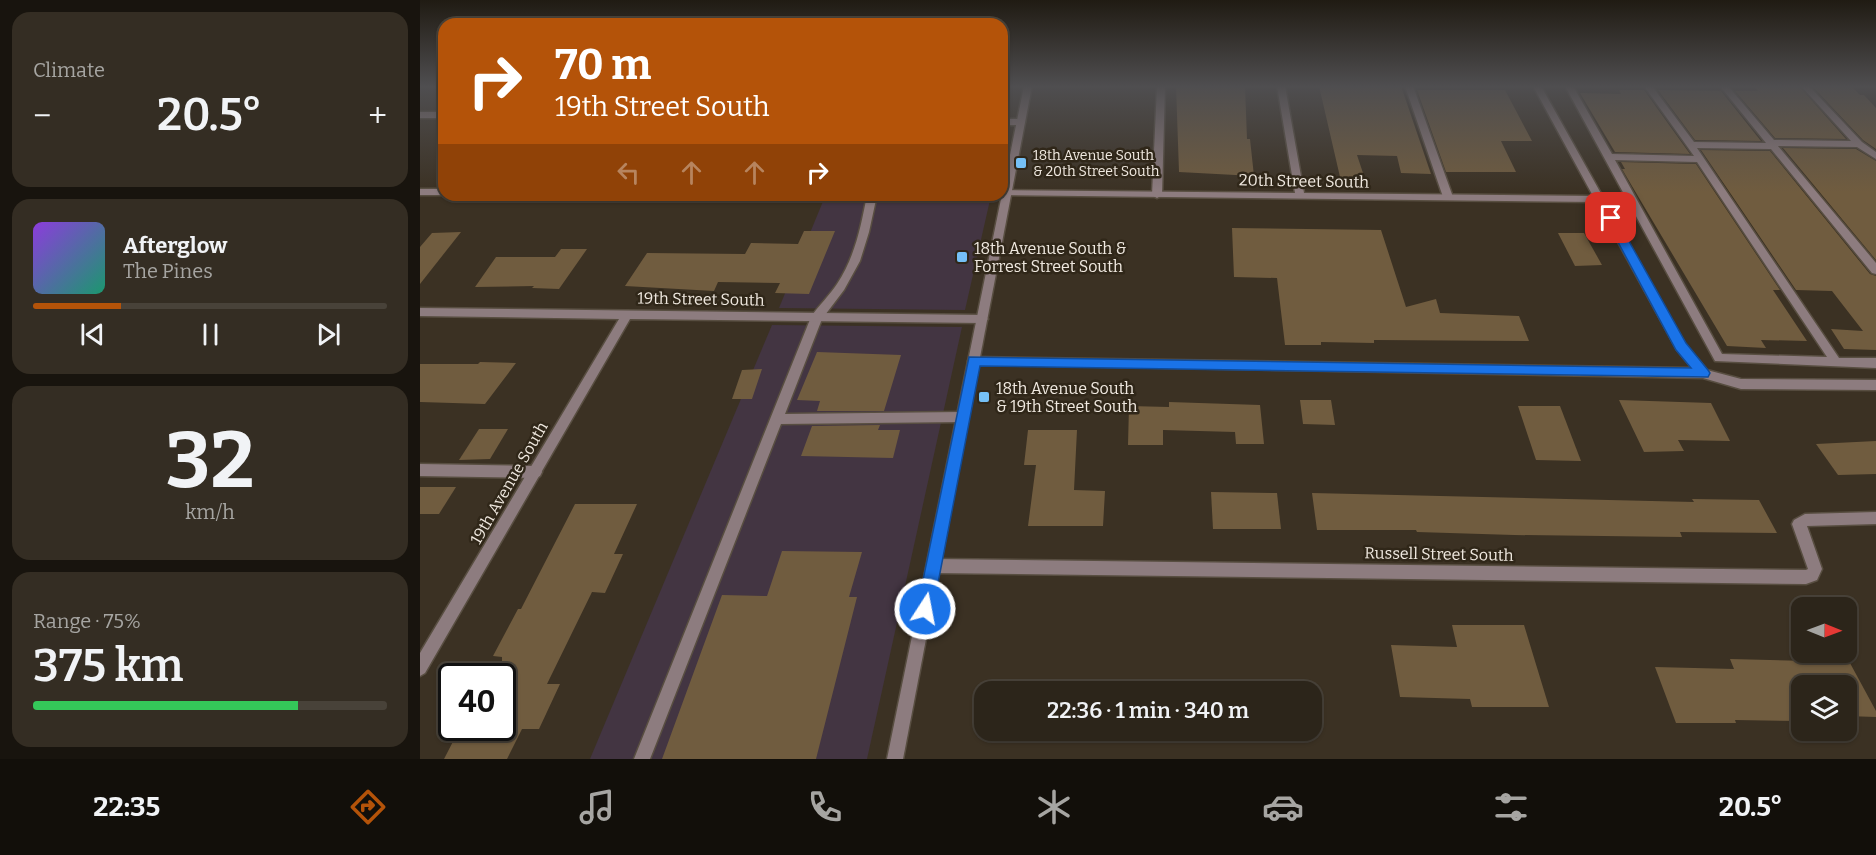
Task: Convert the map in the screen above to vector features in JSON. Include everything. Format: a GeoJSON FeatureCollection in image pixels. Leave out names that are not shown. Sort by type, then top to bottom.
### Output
{"type":"FeatureCollection","features":[{"type":"Feature","properties":{"kind":"street"},"geometry":{"type":"LineString","coordinates":[[1157,195],[1160,121]]}},
{"type":"Feature","properties":{"kind":"street"},"geometry":{"type":"LineString","coordinates":[[1287,121],[1300,196]]}},
{"type":"Feature","properties":{"kind":"street"},"geometry":{"type":"LineString","coordinates":[[1421,121],[1448,198]]}},
{"type":"Feature","properties":{"kind":"street"},"geometry":{"type":"LineString","coordinates":[[1557,121],[1681,347],[1703,373]]}},
{"type":"Feature","properties":{"kind":"street"},"geometry":{"type":"LineString","coordinates":[[1589,121],[1719,358],[1876,363]]}},
{"type":"Feature","properties":{"kind":"street"},"geometry":{"type":"LineString","coordinates":[[1674,121],[1836,362]]}},
{"type":"Feature","properties":{"kind":"street"},"geometry":{"type":"LineString","coordinates":[[1754,121],[1876,270]]}},
{"type":"Feature","properties":{"kind":"street"},"geometry":{"type":"LineString","coordinates":[[1838,121],[1859,144],[1876,156]]}},
{"type":"Feature","properties":{"kind":"street"},"geometry":{"type":"LineString","coordinates":[[1008,122],[1021,122],[1008,180]]}},
{"type":"Feature","properties":{"kind":"street"},"geometry":{"type":"LineString","coordinates":[[1691,145],[1859,144]]}},
{"type":"Feature","properties":{"kind":"street"},"geometry":{"type":"LineString","coordinates":[[1609,157],[1700,159]]}},
{"type":"Feature","properties":{"kind":"street"},"geometry":{"type":"LineString","coordinates":[[420,192],[438,192]]}},
{"type":"Feature","properties":{"kind":"street","name":"20th Street South"},"geometry":{"type":"LineString","coordinates":[[1008,193],[1601,199]]}},
{"type":"Feature","properties":{"kind":"street"},"geometry":{"type":"LineString","coordinates":[[642,759],[817,317],[843,285],[854,267],[864,238],[871,201]]}},
{"type":"Feature","properties":{"kind":"street"},"geometry":{"type":"LineString","coordinates":[[895,759],[1004,201]]}},
{"type":"Feature","properties":{"kind":"street","name":"19th Street South"},"geometry":{"type":"LineString","coordinates":[[420,312],[982,319]]}},
{"type":"Feature","properties":{"kind":"street","name":"19th Avenue South"},"geometry":{"type":"LineString","coordinates":[[420,668],[627,315]]}},
{"type":"Feature","properties":{"kind":"street"},"geometry":{"type":"LineString","coordinates":[[974,361],[1703,373],[1741,384],[1876,385]]}},
{"type":"Feature","properties":{"kind":"street"},"geometry":{"type":"LineString","coordinates":[[777,419],[961,417]]}},
{"type":"Feature","properties":{"kind":"street"},"geometry":{"type":"LineString","coordinates":[[420,470],[535,472]]}},
{"type":"Feature","properties":{"kind":"street","name":"Russell Street South"},"geometry":{"type":"LineString","coordinates":[[934,566],[1806,577],[1812,575],[1815,569],[1799,524],[1805,520],[1876,518]]}},
{"type":"Feature","properties":{"kind":"shaded area"},"geometry":{"type":"Polygon","coordinates":[[[823,201],[990,201],[965,310],[779,308],[823,201]]]}},
{"type":"Feature","properties":{"kind":"shaded area"},"geometry":{"type":"Polygon","coordinates":[[[772,325],[962,327],[867,759],[590,759],[772,325]]]}},
{"type":"Feature","properties":{"kind":"building"},"geometry":{"type":"Polygon","coordinates":[[[1177,121],[1246,121],[1254,176],[1179,172],[1177,121]]]}},
{"type":"Feature","properties":{"kind":"building"},"geometry":{"type":"Polygon","coordinates":[[[1327,121],[1413,121],[1431,174],[1401,173],[1397,156],[1357,155],[1364,176],[1340,177],[1327,121]]]}},
{"type":"Feature","properties":{"kind":"building"},"geometry":{"type":"Polygon","coordinates":[[[1428,121],[1522,121],[1532,141],[1501,141],[1516,172],[1446,172],[1428,121]]]}},
{"type":"Feature","properties":{"kind":"building"},"geometry":{"type":"Polygon","coordinates":[[[1597,121],[1667,121],[1690,154],[1615,152],[1597,121]]]}},
{"type":"Feature","properties":{"kind":"building"},"geometry":{"type":"Polygon","coordinates":[[[1681,121],[1745,121],[1761,141],[1695,140],[1681,121]]]}},
{"type":"Feature","properties":{"kind":"building"},"geometry":{"type":"Polygon","coordinates":[[[1761,121],[1830,121],[1846,139],[1775,138],[1761,121]]]}},
{"type":"Feature","properties":{"kind":"building"},"geometry":{"type":"Polygon","coordinates":[[[1845,121],[1876,121],[1876,149],[1863,140],[1845,121]]]}},
{"type":"Feature","properties":{"kind":"building"},"geometry":{"type":"Polygon","coordinates":[[[1783,148],[1856,149],[1876,161],[1876,260],[1783,148]]]}},
{"type":"Feature","properties":{"kind":"building"},"geometry":{"type":"Polygon","coordinates":[[[1701,150],[1770,151],[1870,274],[1876,276],[1876,350],[1844,349],[1831,329],[1863,331],[1832,291],[1796,290],[1701,150]]]}},
{"type":"Feature","properties":{"kind":"building"},"geometry":{"type":"Polygon","coordinates":[[[1621,162],[1696,164],[1780,290],[1773,290],[1807,341],[1761,340],[1766,348],[1727,346],[1622,169],[1625,169],[1621,162]]]}},
{"type":"Feature","properties":{"kind":"building"},"geometry":{"type":"Polygon","coordinates":[[[1232,228],[1381,230],[1406,307],[1436,299],[1440,313],[1519,316],[1529,341],[1374,340],[1374,343],[1321,342],[1321,345],[1285,345],[1277,278],[1234,277],[1232,228]]]}},
{"type":"Feature","properties":{"kind":"building"},"geometry":{"type":"Polygon","coordinates":[[[804,231],[835,231],[809,294],[775,293],[780,283],[718,282],[714,291],[625,286],[647,253],[745,254],[751,243],[798,244],[804,231]]]}},
{"type":"Feature","properties":{"kind":"building"},"geometry":{"type":"Polygon","coordinates":[[[461,232],[420,284],[420,247],[432,233],[461,232]]]}},
{"type":"Feature","properties":{"kind":"building"},"geometry":{"type":"Polygon","coordinates":[[[1558,233],[1584,233],[1602,265],[1575,266],[1558,233]]]}},
{"type":"Feature","properties":{"kind":"building"},"geometry":{"type":"Polygon","coordinates":[[[561,249],[587,249],[559,289],[532,288],[534,286],[475,287],[496,257],[555,257],[561,249]]]}},
{"type":"Feature","properties":{"kind":"building"},"geometry":{"type":"Polygon","coordinates":[[[817,352],[901,355],[884,411],[817,411],[820,401],[797,400],[817,352]]]}},
{"type":"Feature","properties":{"kind":"building"},"geometry":{"type":"Polygon","coordinates":[[[480,362],[516,363],[485,404],[420,402],[420,364],[478,364],[480,362]]]}},
{"type":"Feature","properties":{"kind":"building"},"geometry":{"type":"Polygon","coordinates":[[[762,369],[752,399],[732,399],[742,370],[762,369]]]}},
{"type":"Feature","properties":{"kind":"building"},"geometry":{"type":"Polygon","coordinates":[[[1300,400],[1331,400],[1335,425],[1303,424],[1300,400]]]}},
{"type":"Feature","properties":{"kind":"building"},"geometry":{"type":"Polygon","coordinates":[[[1619,400],[1711,403],[1730,441],[1678,440],[1684,451],[1644,452],[1619,400]]]}},
{"type":"Feature","properties":{"kind":"building"},"geometry":{"type":"Polygon","coordinates":[[[1169,402],[1260,405],[1264,444],[1236,444],[1235,432],[1163,430],[1163,445],[1128,445],[1129,406],[1169,407],[1169,402]]]}},
{"type":"Feature","properties":{"kind":"building"},"geometry":{"type":"Polygon","coordinates":[[[1518,406],[1560,406],[1581,461],[1536,460],[1518,406]]]}},
{"type":"Feature","properties":{"kind":"building"},"geometry":{"type":"Polygon","coordinates":[[[880,425],[878,430],[900,430],[893,458],[801,456],[812,426],[880,425]]]}},
{"type":"Feature","properties":{"kind":"building"},"geometry":{"type":"Polygon","coordinates":[[[479,429],[508,429],[490,459],[459,460],[479,429]]]}},
{"type":"Feature","properties":{"kind":"building"},"geometry":{"type":"Polygon","coordinates":[[[1028,430],[1077,430],[1074,490],[1105,491],[1103,526],[1028,526],[1036,465],[1024,465],[1028,430]]]}},
{"type":"Feature","properties":{"kind":"building"},"geometry":{"type":"Polygon","coordinates":[[[1876,441],[1876,474],[1838,475],[1816,444],[1876,441]]]}},
{"type":"Feature","properties":{"kind":"building"},"geometry":{"type":"Polygon","coordinates":[[[420,487],[456,487],[439,514],[420,514],[420,487]]]}},
{"type":"Feature","properties":{"kind":"building"},"geometry":{"type":"Polygon","coordinates":[[[1211,492],[1277,493],[1281,529],[1213,529],[1211,492]]]}},
{"type":"Feature","properties":{"kind":"building"},"geometry":{"type":"Polygon","coordinates":[[[1312,493],[1694,502],[1692,499],[1759,500],[1777,533],[1680,532],[1682,537],[1514,535],[1417,532],[1416,530],[1317,530],[1312,493]]]}},
{"type":"Feature","properties":{"kind":"building"},"geometry":{"type":"Polygon","coordinates":[[[575,504],[637,504],[614,554],[623,554],[605,593],[592,592],[547,684],[560,684],[539,729],[522,729],[516,741],[516,663],[502,663],[502,657],[493,656],[518,609],[521,609],[575,504]]]}},
{"type":"Feature","properties":{"kind":"building"},"geometry":{"type":"Polygon","coordinates":[[[782,551],[862,552],[849,597],[857,597],[816,759],[662,759],[722,595],[767,596],[782,551]]]}},
{"type":"Feature","properties":{"kind":"building"},"geometry":{"type":"Polygon","coordinates":[[[1452,625],[1524,625],[1549,707],[1472,707],[1470,699],[1400,697],[1391,645],[1457,647],[1452,625]]]}},
{"type":"Feature","properties":{"kind":"building"},"geometry":{"type":"Polygon","coordinates":[[[1730,659],[1791,661],[1791,663],[1850,663],[1856,675],[1791,675],[1791,721],[1735,720],[1736,723],[1676,723],[1655,667],[1734,669],[1730,659]]]}},
{"type":"Feature","properties":{"kind":"building"},"geometry":{"type":"Polygon","coordinates":[[[1857,676],[1876,711],[1876,717],[1857,716],[1857,676]]]}},
{"type":"Feature","properties":{"kind":"building"},"geometry":{"type":"Polygon","coordinates":[[[453,741],[516,741],[507,759],[444,759],[453,741]]]}},
{"type":"Feature","properties":{"kind":"place","name":"18th Avenue South & 20th Street South"},"geometry":{"type":"Point","coordinates":[1021,163]}},
{"type":"Feature","properties":{"kind":"place","name":"18th Avenue South & Forrest Street South"},"geometry":{"type":"Point","coordinates":[962,257]}},
{"type":"Feature","properties":{"kind":"place","name":"18th Avenue South & 19th Street South"},"geometry":{"type":"Point","coordinates":[984,397]}},
{"type":"Feature","properties":{"kind":"route"},"geometry":{"type":"LineString","coordinates":[[925,609],[961,417],[974,361],[1703,373],[1681,347],[1611,218]]}}]}
